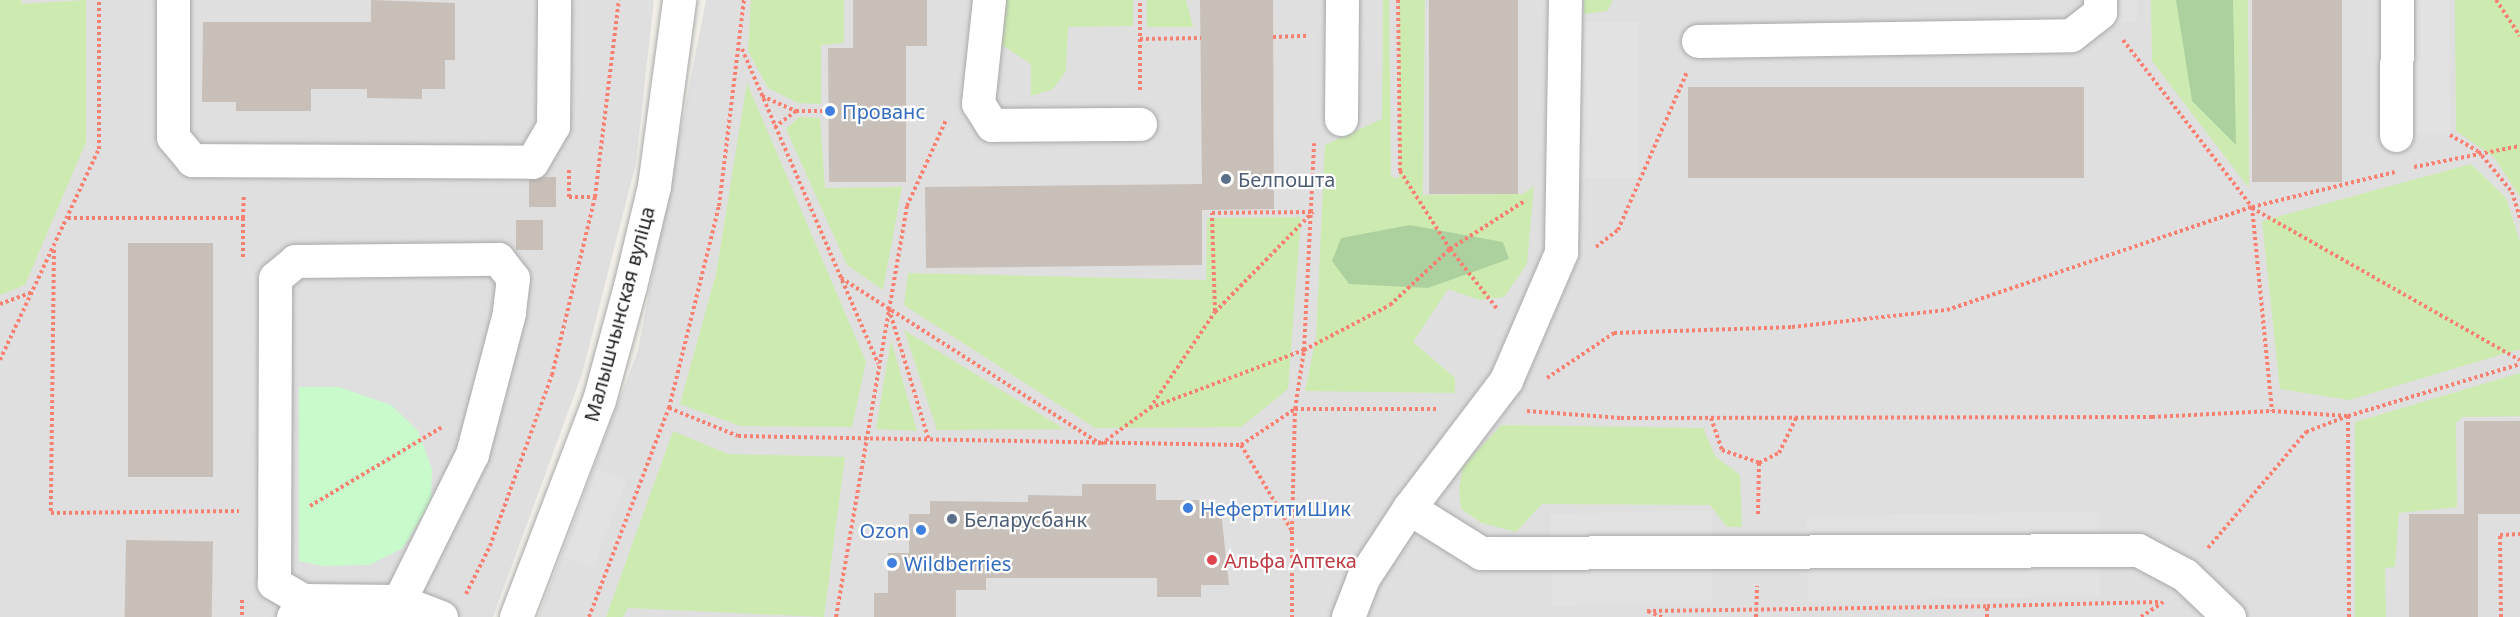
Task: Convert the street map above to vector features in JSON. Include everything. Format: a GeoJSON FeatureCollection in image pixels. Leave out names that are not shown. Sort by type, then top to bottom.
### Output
{"type":"FeatureCollection","features":[{"type":"Feature","properties":{"kind":"street"},"geometry":{"type":"LineString","coordinates":[[173,0],[173,137],[192,160],[531,162],[553,126],[554,0]]}},
{"type":"Feature","properties":{"kind":"street","name":"Малышчынская вуліца"},"geometry":{"type":"LineString","coordinates":[[516,617],[599,400],[630,286],[654,186],[679,0]]}},
{"type":"Feature","properties":{"kind":"street"},"geometry":{"type":"LineString","coordinates":[[989,0],[978,103],[992,125],[1140,124]]}},
{"type":"Feature","properties":{"kind":"street"},"geometry":{"type":"LineString","coordinates":[[1341,0],[1341,119]]}},
{"type":"Feature","properties":{"kind":"street"},"geometry":{"type":"LineString","coordinates":[[1348,617],[1363,578],[1409,508],[1506,380],[1561,252],[1565,0]]}},
{"type":"Feature","properties":{"kind":"street"},"geometry":{"type":"LineString","coordinates":[[2396,135],[2397,0]]}},
{"type":"Feature","properties":{"kind":"street"},"geometry":{"type":"LineString","coordinates":[[1693,56],[2072,35],[2100,6]]}},
{"type":"Feature","properties":{"kind":"street"},"geometry":{"type":"LineString","coordinates":[[399,601],[472,454],[488,395],[513,278],[498,259],[295,261],[275,278],[274,583],[298,608],[399,601],[450,612]]}},
{"type":"Feature","properties":{"kind":"street"},"geometry":{"type":"LineString","coordinates":[[1409,508],[1481,553],[1758,555],[2138,550],[2185,575],[2229,617]]}},
{"type":"Feature","properties":{"kind":"path"},"geometry":{"type":"LineString","coordinates":[[0,360],[54,250],[99,149],[99,0]]}},
{"type":"Feature","properties":{"kind":"path"},"geometry":{"type":"LineString","coordinates":[[450,612],[490,546],[552,375],[595,197],[619,0]]}},
{"type":"Feature","properties":{"kind":"path"},"geometry":{"type":"LineString","coordinates":[[589,617],[669,408],[719,206],[741,49],[744,0]]}},
{"type":"Feature","properties":{"kind":"path"},"geometry":{"type":"LineString","coordinates":[[1140,0],[1140,124]]}},
{"type":"Feature","properties":{"kind":"path"},"geometry":{"type":"LineString","coordinates":[[1398,0],[1400,171],[1450,249],[1522,345]]}},
{"type":"Feature","properties":{"kind":"path"},"geometry":{"type":"LineString","coordinates":[[2496,0],[2520,36]]}},
{"type":"Feature","properties":{"kind":"path"},"geometry":{"type":"LineString","coordinates":[[2100,6],[2252,207],[2520,362]]}},
{"type":"Feature","properties":{"kind":"path"},"geometry":{"type":"LineString","coordinates":[[1273,37],[1314,36]]}},
{"type":"Feature","properties":{"kind":"path"},"geometry":{"type":"LineString","coordinates":[[1140,39],[1201,38]]}},
{"type":"Feature","properties":{"kind":"path"},"geometry":{"type":"LineString","coordinates":[[741,49],[879,366]]}},
{"type":"Feature","properties":{"kind":"path"},"geometry":{"type":"LineString","coordinates":[[1592,250],[1618,230],[1693,56]]}},
{"type":"Feature","properties":{"kind":"path"},"geometry":{"type":"LineString","coordinates":[[762,96],[796,111],[828,111]]}},
{"type":"Feature","properties":{"kind":"path"},"geometry":{"type":"LineString","coordinates":[[775,127],[796,111]]}},
{"type":"Feature","properties":{"kind":"path"},"geometry":{"type":"LineString","coordinates":[[2450,135],[2478,151],[2512,192],[2520,219]]}},
{"type":"Feature","properties":{"kind":"path"},"geometry":{"type":"LineString","coordinates":[[1541,382],[1614,333],[1792,327],[1947,310],[2252,207],[2478,151],[2520,146]]}},
{"type":"Feature","properties":{"kind":"path"},"geometry":{"type":"LineString","coordinates":[[836,617],[907,206],[916,189]]}},
{"type":"Feature","properties":{"kind":"path"},"geometry":{"type":"LineString","coordinates":[[1101,444],[1150,408],[1304,350],[1390,305],[1450,249],[1536,193]]}},
{"type":"Feature","properties":{"kind":"path"},"geometry":{"type":"LineString","coordinates":[[569,197],[595,197]]}},
{"type":"Feature","properties":{"kind":"path"},"geometry":{"type":"LineString","coordinates":[[2252,207],[2272,411]]}},
{"type":"Feature","properties":{"kind":"path"},"geometry":{"type":"LineString","coordinates":[[1215,312],[1212,213],[1314,212]]}},
{"type":"Feature","properties":{"kind":"path"},"geometry":{"type":"LineString","coordinates":[[1150,408],[1215,312],[1314,212]]}},
{"type":"Feature","properties":{"kind":"path"},"geometry":{"type":"LineString","coordinates":[[1292,617],[1295,409],[1304,350],[1314,212]]}},
{"type":"Feature","properties":{"kind":"path"},"geometry":{"type":"LineString","coordinates":[[68,218],[243,218],[243,265]]}},
{"type":"Feature","properties":{"kind":"path"},"geometry":{"type":"LineString","coordinates":[[54,250],[51,513],[242,511]]}},
{"type":"Feature","properties":{"kind":"path"},"geometry":{"type":"LineString","coordinates":[[841,278],[1101,444]]}},
{"type":"Feature","properties":{"kind":"path"},"geometry":{"type":"LineString","coordinates":[[0,304],[32,293]]}},
{"type":"Feature","properties":{"kind":"path"},"geometry":{"type":"LineString","coordinates":[[889,308],[928,441]]}},
{"type":"Feature","properties":{"kind":"path"},"geometry":{"type":"LineString","coordinates":[[2141,617],[2164,602],[2306,432],[2348,416],[2520,362]]}},
{"type":"Feature","properties":{"kind":"path"},"geometry":{"type":"LineString","coordinates":[[301,507],[312,506],[488,395]]}},
{"type":"Feature","properties":{"kind":"path"},"geometry":{"type":"LineString","coordinates":[[669,408],[738,436],[866,441],[1241,445],[1295,409],[1484,408],[1711,418],[2272,411],[2348,416]]}},
{"type":"Feature","properties":{"kind":"path"},"geometry":{"type":"LineString","coordinates":[[2348,416],[2349,617]]}},
{"type":"Feature","properties":{"kind":"path"},"geometry":{"type":"LineString","coordinates":[[1711,418],[1722,450],[1759,463],[1779,453],[1796,418]]}},
{"type":"Feature","properties":{"kind":"path"},"geometry":{"type":"LineString","coordinates":[[1241,445],[1292,531]]}},
{"type":"Feature","properties":{"kind":"path"},"geometry":{"type":"LineString","coordinates":[[1756,614],[1759,463]]}},
{"type":"Feature","properties":{"kind":"path"},"geometry":{"type":"LineString","coordinates":[[242,500],[242,523]]}},
{"type":"Feature","properties":{"kind":"path"},"geometry":{"type":"LineString","coordinates":[[2501,617],[2500,535],[2520,534]]}},
{"type":"Feature","properties":{"kind":"path"},"geometry":{"type":"LineString","coordinates":[[242,594],[242,617]]}},
{"type":"Feature","properties":{"kind":"path"},"geometry":{"type":"LineString","coordinates":[[1662,617],[1647,611],[1756,614],[2164,602]]}},
{"type":"Feature","properties":{"kind":"path"},"geometry":{"type":"LineString","coordinates":[[1987,606],[1987,617]]}},
{"type":"Feature","properties":{"kind":"shaded area"},"geometry":{"type":"Polygon","coordinates":[[[0,0],[654,0],[636,163],[582,374],[493,617],[0,617],[0,0]]]}},
{"type":"Feature","properties":{"kind":"shaded area"},"geometry":{"type":"Polygon","coordinates":[[[706,0],[2520,0],[2520,617],[538,617],[638,350],[706,0]]]}},
{"type":"Feature","properties":{"kind":"shaded area"},"geometry":{"type":"Polygon","coordinates":[[[2114,0],[2137,0],[2137,22],[2114,22],[2114,0]]]}},
{"type":"Feature","properties":{"kind":"shaded area"},"geometry":{"type":"Polygon","coordinates":[[[2397,0],[2450,0],[2450,135],[2397,135],[2397,0]]]}},
{"type":"Feature","properties":{"kind":"shaded area"},"geometry":{"type":"Polygon","coordinates":[[[1559,22],[1639,22],[1639,178],[1559,178],[1559,22]]]}},
{"type":"Feature","properties":{"kind":"shaded area"},"geometry":{"type":"Polygon","coordinates":[[[598,469],[627,480],[593,568],[564,557],[598,469]]]}},
{"type":"Feature","properties":{"kind":"shaded area"},"geometry":{"type":"Polygon","coordinates":[[[1711,511],[1713,603],[1552,606],[1550,514],[1711,511]]]}},
{"type":"Feature","properties":{"kind":"shaded area"},"geometry":{"type":"Polygon","coordinates":[[[2099,511],[2100,596],[1808,601],[1806,516],[2099,511]]]}},
{"type":"Feature","properties":{"kind":"green space"},"geometry":{"type":"Polygon","coordinates":[[[0,0],[21,0],[22,4],[86,0],[86,142],[25,285],[0,295],[0,0]]]}},
{"type":"Feature","properties":{"kind":"green space"},"geometry":{"type":"Polygon","coordinates":[[[751,0],[844,0],[844,43],[821,45],[821,104],[798,103],[768,88],[748,51],[751,0]]]}},
{"type":"Feature","properties":{"kind":"green space"},"geometry":{"type":"Polygon","coordinates":[[[1005,0],[1133,0],[1133,26],[1068,27],[1066,71],[1053,89],[1031,96],[1031,64],[999,43],[1005,0]]]}},
{"type":"Feature","properties":{"kind":"green space"},"geometry":{"type":"Polygon","coordinates":[[[1147,0],[1186,0],[1193,27],[1147,27],[1147,0]]]}},
{"type":"Feature","properties":{"kind":"green space"},"geometry":{"type":"Polygon","coordinates":[[[1383,0],[1389,0],[1391,177],[1399,178],[1399,0],[1425,0],[1423,195],[1523,194],[1534,186],[1527,264],[1504,297],[1479,300],[1448,289],[1413,342],[1455,378],[1455,393],[1305,391],[1316,338],[1325,145],[1382,119],[1383,0]]]}},
{"type":"Feature","properties":{"kind":"green space"},"geometry":{"type":"Polygon","coordinates":[[[1584,0],[1613,0],[1607,11],[1584,14],[1584,0]]]}},
{"type":"Feature","properties":{"kind":"green space"},"geometry":{"type":"Polygon","coordinates":[[[2151,0],[2248,0],[2249,188],[2152,61],[2151,0]]]}},
{"type":"Feature","properties":{"kind":"green space"},"geometry":{"type":"Polygon","coordinates":[[[2176,0],[2233,0],[2236,145],[2192,101],[2176,0]]]}},
{"type":"Feature","properties":{"kind":"green space"},"geometry":{"type":"Polygon","coordinates":[[[2455,0],[2520,0],[2520,197],[2494,157],[2456,131],[2455,0]]]}},
{"type":"Feature","properties":{"kind":"green space"},"geometry":{"type":"Polygon","coordinates":[[[747,83],[866,362],[852,427],[740,426],[680,404],[716,274],[747,83]]]}},
{"type":"Feature","properties":{"kind":"green space"},"geometry":{"type":"Polygon","coordinates":[[[799,117],[820,118],[825,188],[902,187],[883,290],[847,265],[786,129],[799,117]]]}},
{"type":"Feature","properties":{"kind":"green space"},"geometry":{"type":"Polygon","coordinates":[[[2471,164],[2506,198],[2520,242],[2520,349],[2349,400],[2280,389],[2262,221],[2471,164]]]}},
{"type":"Feature","properties":{"kind":"green space"},"geometry":{"type":"Polygon","coordinates":[[[1301,217],[1288,389],[1241,427],[1095,428],[904,305],[908,273],[1206,280],[1207,218],[1301,217]]]}},
{"type":"Feature","properties":{"kind":"green space"},"geometry":{"type":"Polygon","coordinates":[[[1410,225],[1503,242],[1509,259],[1428,288],[1349,284],[1332,261],[1341,238],[1410,225]]]}},
{"type":"Feature","properties":{"kind":"green space"},"geometry":{"type":"Polygon","coordinates":[[[904,330],[1064,429],[937,430],[904,330]]]}},
{"type":"Feature","properties":{"kind":"green space"},"geometry":{"type":"Polygon","coordinates":[[[891,340],[917,431],[876,429],[891,340]]]}},
{"type":"Feature","properties":{"kind":"green space"},"geometry":{"type":"Polygon","coordinates":[[[2520,373],[2520,416],[2462,417],[2456,423],[2457,507],[2399,513],[2395,567],[2385,568],[2386,617],[2355,617],[2355,422],[2520,373]]]}},
{"type":"Feature","properties":{"kind":"green space"},"geometry":{"type":"Polygon","coordinates":[[[299,387],[339,387],[391,405],[418,431],[432,469],[431,501],[403,548],[369,565],[323,566],[299,561],[299,387]]]}},
{"type":"Feature","properties":{"kind":"green space"},"geometry":{"type":"Polygon","coordinates":[[[1501,425],[1703,428],[1715,456],[1740,475],[1742,527],[1727,527],[1710,505],[1542,504],[1516,532],[1482,523],[1461,509],[1459,489],[1463,467],[1501,425]]]}},
{"type":"Feature","properties":{"kind":"green space"},"geometry":{"type":"Polygon","coordinates":[[[673,431],[728,454],[845,457],[824,617],[628,608],[623,617],[606,617],[673,431]]]}},
{"type":"Feature","properties":{"kind":"building"},"geometry":{"type":"Polygon","coordinates":[[[371,0],[455,3],[455,60],[445,60],[445,89],[422,89],[422,99],[367,98],[367,89],[311,89],[311,111],[236,111],[236,102],[202,102],[203,22],[371,22],[371,0]]]}},
{"type":"Feature","properties":{"kind":"building"},"geometry":{"type":"Polygon","coordinates":[[[853,0],[927,0],[927,46],[906,46],[906,182],[829,182],[828,48],[853,48],[853,0]]]}},
{"type":"Feature","properties":{"kind":"building"},"geometry":{"type":"Polygon","coordinates":[[[1200,0],[1273,0],[1274,209],[1202,210],[1202,265],[926,268],[925,187],[1202,184],[1200,0]]]}},
{"type":"Feature","properties":{"kind":"building"},"geometry":{"type":"Polygon","coordinates":[[[1429,0],[1518,0],[1518,194],[1429,194],[1429,0]]]}},
{"type":"Feature","properties":{"kind":"building"},"geometry":{"type":"Polygon","coordinates":[[[2252,0],[2342,0],[2342,182],[2252,182],[2252,0]]]}},
{"type":"Feature","properties":{"kind":"building"},"geometry":{"type":"Polygon","coordinates":[[[1688,87],[2084,87],[2084,178],[1688,178],[1688,87]]]}},
{"type":"Feature","properties":{"kind":"building"},"geometry":{"type":"Polygon","coordinates":[[[529,177],[556,177],[556,207],[529,207],[529,177]]]}},
{"type":"Feature","properties":{"kind":"building"},"geometry":{"type":"Polygon","coordinates":[[[516,220],[543,220],[543,250],[516,250],[516,220]]]}},
{"type":"Feature","properties":{"kind":"building"},"geometry":{"type":"Polygon","coordinates":[[[128,243],[213,243],[213,477],[128,477],[128,243]]]}},
{"type":"Feature","properties":{"kind":"building"},"geometry":{"type":"Polygon","coordinates":[[[2464,421],[2520,421],[2520,514],[2478,514],[2478,617],[2409,617],[2409,514],[2464,514],[2464,421]]]}},
{"type":"Feature","properties":{"kind":"building"},"geometry":{"type":"Polygon","coordinates":[[[1082,484],[1156,484],[1156,500],[1204,500],[1204,512],[1221,512],[1229,585],[1201,585],[1201,597],[1157,597],[1157,578],[986,578],[986,590],[956,590],[956,617],[874,617],[874,593],[888,593],[888,553],[909,553],[909,514],[930,514],[930,501],[1028,502],[1028,495],[1082,496],[1082,484]]]}},
{"type":"Feature","properties":{"kind":"building"},"geometry":{"type":"Polygon","coordinates":[[[126,540],[213,542],[212,617],[125,617],[126,540]]]}},
{"type":"Feature","properties":{"kind":"place","name":"Прованс"},"geometry":{"type":"Point","coordinates":[830,111]}},
{"type":"Feature","properties":{"kind":"place","name":"Белпошта"},"geometry":{"type":"Point","coordinates":[1226,179]}},
{"type":"Feature","properties":{"kind":"place","name":"НефертитиШик"},"geometry":{"type":"Point","coordinates":[1188,508]}},
{"type":"Feature","properties":{"kind":"place","name":"Беларусбанк"},"geometry":{"type":"Point","coordinates":[952,519]}},
{"type":"Feature","properties":{"kind":"place","name":"Ozon"},"geometry":{"type":"Point","coordinates":[921,530]}},
{"type":"Feature","properties":{"kind":"place","name":"Альфа Аптека"},"geometry":{"type":"Point","coordinates":[1212,560]}},
{"type":"Feature","properties":{"kind":"place","name":"Wildberries"},"geometry":{"type":"Point","coordinates":[892,563]}}]}
